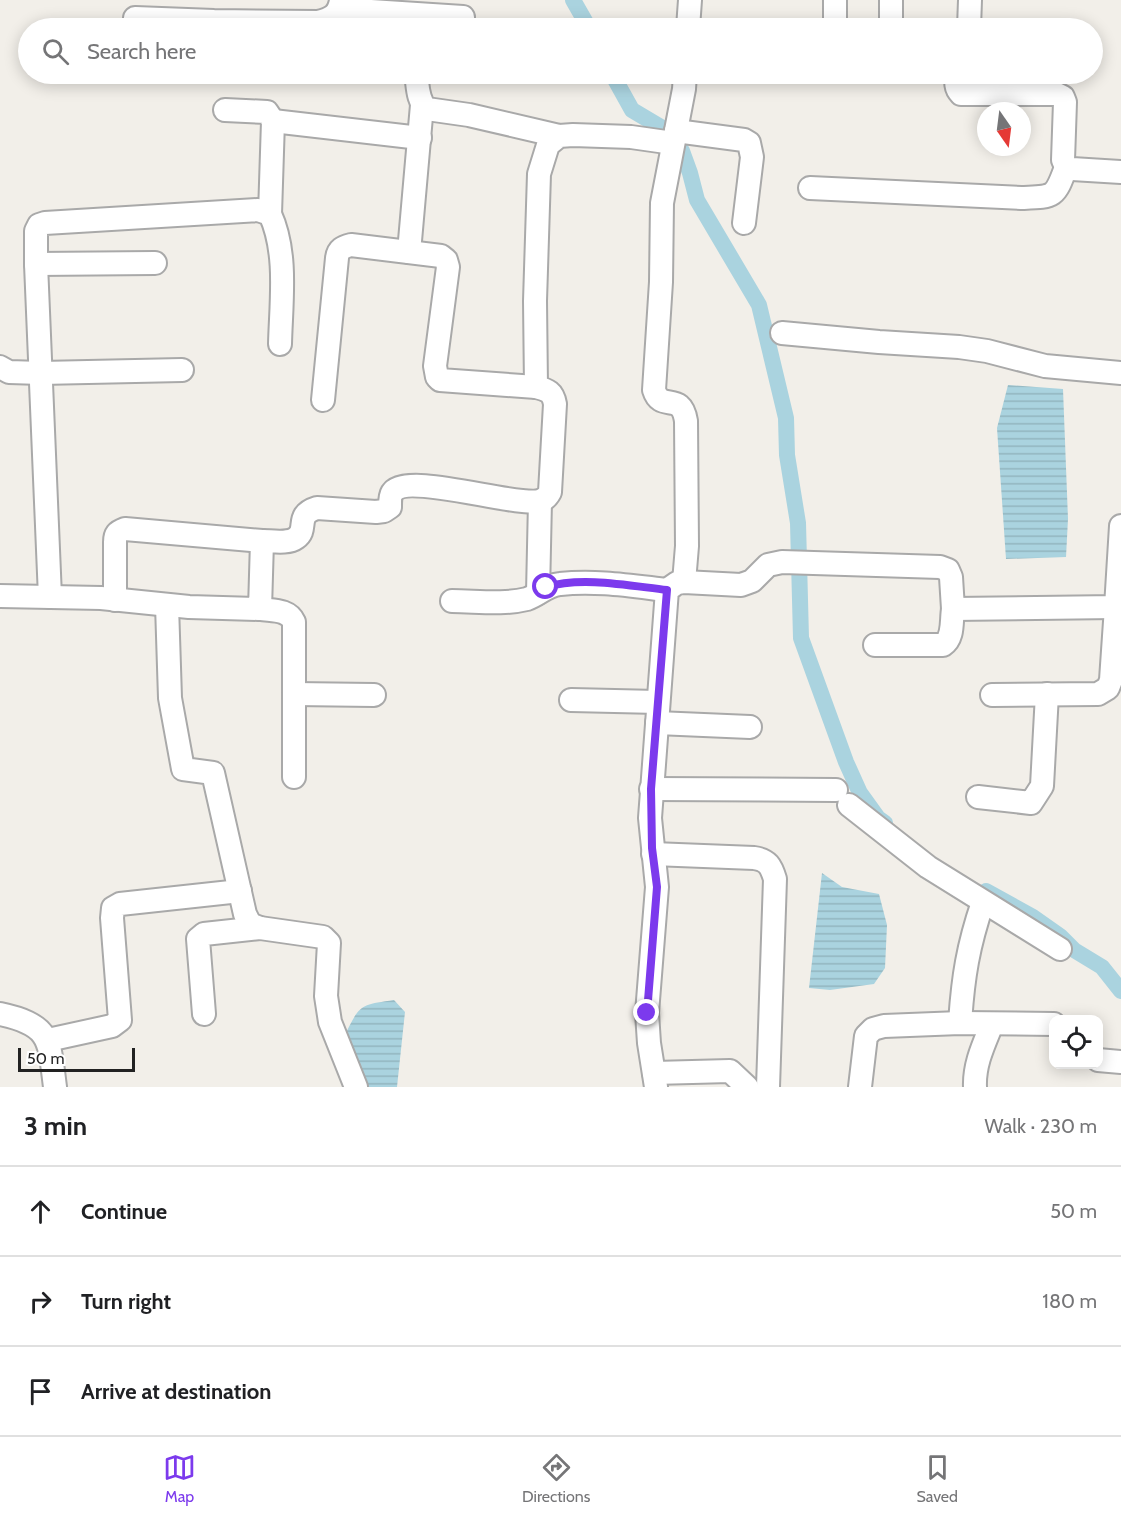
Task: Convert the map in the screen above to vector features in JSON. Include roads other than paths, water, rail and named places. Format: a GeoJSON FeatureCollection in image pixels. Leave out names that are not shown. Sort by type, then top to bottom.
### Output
{"type":"FeatureCollection","features":[{"type":"Feature","properties":{"kind":"street"},"geometry":{"type":"LineString","coordinates":[[689,18],[690,0]]}},
{"type":"Feature","properties":{"kind":"street"},"geometry":{"type":"LineString","coordinates":[[835,0],[835,18]]}},
{"type":"Feature","properties":{"kind":"street"},"geometry":{"type":"LineString","coordinates":[[891,0],[891,18]]}},
{"type":"Feature","properties":{"kind":"street"},"geometry":{"type":"LineString","coordinates":[[969,18],[970,0]]}},
{"type":"Feature","properties":{"kind":"street"},"geometry":{"type":"LineString","coordinates":[[332,18],[340,4],[463,17]]}},
{"type":"Feature","properties":{"kind":"street"},"geometry":{"type":"LineString","coordinates":[[409,252],[422,105],[418,84]]}},
{"type":"Feature","properties":{"kind":"street"},"geometry":{"type":"LineString","coordinates":[[684,84],[662,203],[661,282],[654,390],[656,397],[662,401],[677,403],[682,408],[686,421],[687,509],[658,712],[651,789],[650,818],[657,887],[647,1013],[655,1080],[730,1071],[747,1087]]}},
{"type":"Feature","properties":{"kind":"street"},"geometry":{"type":"LineString","coordinates":[[956,84],[961,94],[1057,94],[1063,97],[1065,102],[1063,160],[1066,167],[1072,170],[1121,172]]}},
{"type":"Feature","properties":{"kind":"street"},"geometry":{"type":"LineString","coordinates":[[422,105],[427,109],[453,112],[559,136],[744,140],[749,144],[752,157],[744,223]]}},
{"type":"Feature","properties":{"kind":"street"},"geometry":{"type":"LineString","coordinates":[[225,110],[267,112],[271,115],[273,122],[270,214],[276,226],[280,253],[280,344]]}},
{"type":"Feature","properties":{"kind":"street"},"geometry":{"type":"LineString","coordinates":[[273,122],[420,138]]}},
{"type":"Feature","properties":{"kind":"street"},"geometry":{"type":"LineString","coordinates":[[536,387],[535,301],[539,174],[548,145],[559,136]]}},
{"type":"Feature","properties":{"kind":"street"},"geometry":{"type":"LineString","coordinates":[[810,188],[1042,198],[1052,195],[1058,189],[1066,167]]}},
{"type":"Feature","properties":{"kind":"street"},"geometry":{"type":"LineString","coordinates":[[50,597],[36,264],[36,231],[39,225],[258,210],[270,214]]}},
{"type":"Feature","properties":{"kind":"street"},"geometry":{"type":"LineString","coordinates":[[115,600],[115,535],[125,529],[262,541],[289,541],[296,539],[300,534],[303,516],[308,511],[317,508],[384,511],[390,507],[392,493],[398,487],[467,491],[522,501],[540,501],[547,498],[550,492],[555,404],[549,390],[440,380],[436,377],[435,366],[448,267],[446,260],[441,256],[351,245],[343,247],[338,252],[323,400]]}},
{"type":"Feature","properties":{"kind":"street"},"geometry":{"type":"LineString","coordinates":[[36,264],[155,263]]}},
{"type":"Feature","properties":{"kind":"street"},"geometry":{"type":"LineString","coordinates":[[782,333],[959,347],[987,351],[1045,366],[1121,373]]}},
{"type":"Feature","properties":{"kind":"street"},"geometry":{"type":"LineString","coordinates":[[0,367],[9,372],[41,373],[182,370]]}},
{"type":"Feature","properties":{"kind":"street"},"geometry":{"type":"LineString","coordinates":[[538,593],[540,501]]}},
{"type":"Feature","properties":{"kind":"street"},"geometry":{"type":"LineString","coordinates":[[992,694],[1098,694],[1108,688],[1111,680],[1121,526]]}},
{"type":"Feature","properties":{"kind":"street"},"geometry":{"type":"LineString","coordinates":[[260,609],[262,541]]}},
{"type":"Feature","properties":{"kind":"street"},"geometry":{"type":"LineString","coordinates":[[452,601],[513,602],[529,598],[546,587],[564,584],[741,585],[752,581],[768,565],[793,562],[940,567],[948,570],[951,577],[953,609],[948,642],[943,645],[875,645]]}},
{"type":"Feature","properties":{"kind":"street"},"geometry":{"type":"LineString","coordinates":[[0,596],[115,600],[285,612],[294,622],[294,777]]}},
{"type":"Feature","properties":{"kind":"street"},"geometry":{"type":"LineString","coordinates":[[167,605],[170,698],[183,769],[213,773],[240,891],[250,924],[260,928]]}},
{"type":"Feature","properties":{"kind":"street"},"geometry":{"type":"LineString","coordinates":[[953,609],[1116,608]]}},
{"type":"Feature","properties":{"kind":"street"},"geometry":{"type":"LineString","coordinates":[[294,694],[374,694]]}},
{"type":"Feature","properties":{"kind":"street"},"geometry":{"type":"LineString","coordinates":[[978,797],[1030,803],[1042,786],[1047,694]]}},
{"type":"Feature","properties":{"kind":"street"},"geometry":{"type":"LineString","coordinates":[[572,700],[750,727]]}},
{"type":"Feature","properties":{"kind":"street"},"geometry":{"type":"LineString","coordinates":[[651,789],[842,798],[928,867],[1060,949]]}},
{"type":"Feature","properties":{"kind":"street"},"geometry":{"type":"LineString","coordinates":[[653,854],[754,858],[763,859],[771,866],[775,879],[768,1087]]}},
{"type":"Feature","properties":{"kind":"street"},"geometry":{"type":"LineString","coordinates":[[48,1040],[112,1026],[120,1020],[113,908],[120,903],[240,891]]}},
{"type":"Feature","properties":{"kind":"street"},"geometry":{"type":"LineString","coordinates":[[960,1023],[969,948],[983,902]]}},
{"type":"Feature","properties":{"kind":"street"},"geometry":{"type":"LineString","coordinates":[[204,1014],[198,939],[204,934],[260,928],[309,933],[323,937],[329,943],[326,996],[330,1022],[356,1087]]}},
{"type":"Feature","properties":{"kind":"street"},"geometry":{"type":"LineString","coordinates":[[0,1014],[36,1027],[48,1040],[55,1087]]}},
{"type":"Feature","properties":{"kind":"street"},"geometry":{"type":"LineString","coordinates":[[860,1087],[866,1036],[873,1029],[884,1026],[960,1023],[1049,1024]]}},
{"type":"Feature","properties":{"kind":"street"},"geometry":{"type":"LineString","coordinates":[[975,1087],[977,1062],[992,1024]]}},
{"type":"Feature","properties":{"kind":"street"},"geometry":{"type":"LineString","coordinates":[[1103,1060],[1121,1062]]}},
{"type":"Feature","properties":{"kind":"water"},"geometry":{"type":"Polygon","coordinates":[[[1008,385],[1063,389],[1068,519],[1066,557],[1006,559],[997,428],[1008,385]]]}},
{"type":"Feature","properties":{"kind":"water"},"geometry":{"type":"Polygon","coordinates":[[[822,873],[842,887],[879,894],[887,925],[885,968],[874,984],[830,990],[809,988],[822,873]]]}},
{"type":"Feature","properties":{"kind":"water"},"geometry":{"type":"Polygon","coordinates":[[[394,1000],[405,1012],[397,1087],[367,1087],[345,1035],[354,1017],[362,1008],[374,1003],[394,1000]]]}},
{"type":"Feature","properties":{"kind":"waterway"},"geometry":{"type":"LineString","coordinates":[[573,0],[583,18]]}},
{"type":"Feature","properties":{"kind":"waterway"},"geometry":{"type":"LineString","coordinates":[[618,84],[632,110],[669,132],[682,151],[697,200],[759,305],[786,418],[787,455],[798,523],[801,638],[846,762],[860,793],[878,818],[885,823]]}},
{"type":"Feature","properties":{"kind":"waterway"},"geometry":{"type":"LineString","coordinates":[[986,891],[1033,917],[1060,936],[1074,950],[1102,967],[1121,991]]}}]}
